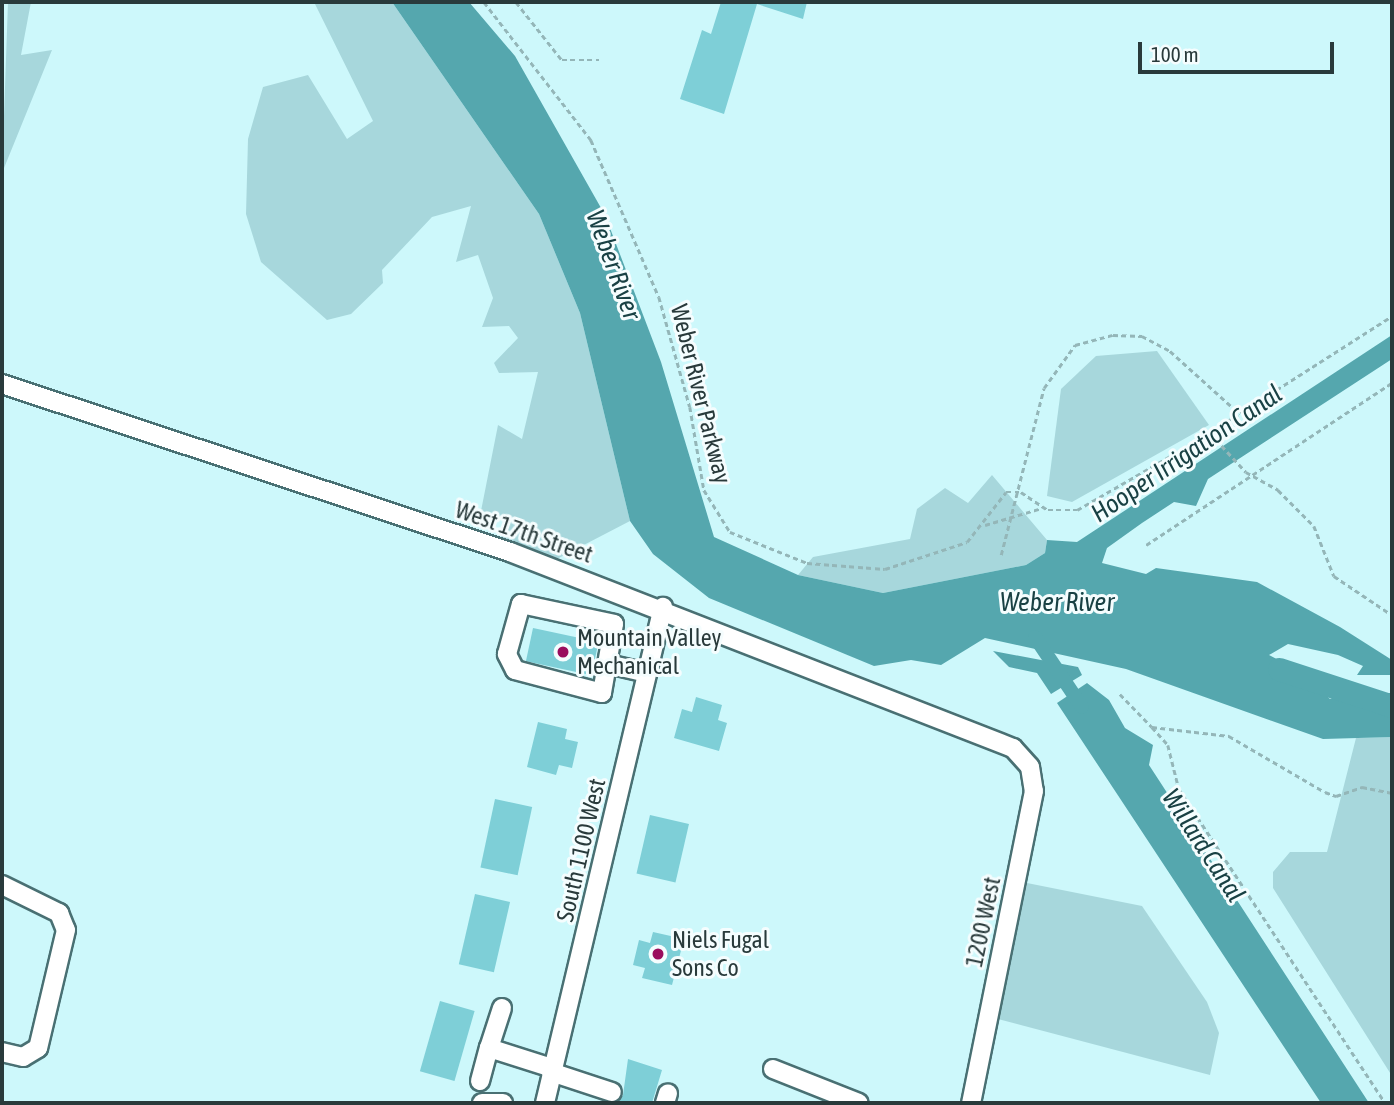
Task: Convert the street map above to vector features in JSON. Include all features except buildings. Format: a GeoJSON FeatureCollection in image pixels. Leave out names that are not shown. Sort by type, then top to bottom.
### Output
{"type":"FeatureCollection","features":[{"type":"Feature","properties":{"kind":"street","name":"West 17th Street"},"geometry":{"type":"LineString","coordinates":[[2,386],[663,607],[1020,754]]}},
{"type":"Feature","properties":{"kind":"street"},"geometry":{"type":"LineString","coordinates":[[526,603],[614,624],[608,664],[602,693],[520,676],[507,654],[518,607],[526,603]]}},
{"type":"Feature","properties":{"kind":"street","name":"South 1100 West"},"geometry":{"type":"LineString","coordinates":[[545,1103],[663,607]]}},
{"type":"Feature","properties":{"kind":"street"},"geometry":{"type":"LineString","coordinates":[[608,664],[647,673]]}},
{"type":"Feature","properties":{"kind":"street","name":"1200 West"},"geometry":{"type":"LineString","coordinates":[[971,1103],[1034,791],[1020,754]]}},
{"type":"Feature","properties":{"kind":"street"},"geometry":{"type":"LineString","coordinates":[[2,884],[59,913],[66,930],[38,1048],[23,1057],[2,1052]]}},
{"type":"Feature","properties":{"kind":"street"},"geometry":{"type":"LineString","coordinates":[[480,1081],[502,1008]]}},
{"type":"Feature","properties":{"kind":"street"},"geometry":{"type":"LineString","coordinates":[[489,1048],[612,1092]]}},
{"type":"Feature","properties":{"kind":"street"},"geometry":{"type":"LineString","coordinates":[[773,1069],[859,1103]]}},
{"type":"Feature","properties":{"kind":"street"},"geometry":{"type":"LineString","coordinates":[[482,1103],[503,1103]]}},
{"type":"Feature","properties":{"kind":"path","name":"Weber River Parkway"},"geometry":{"type":"LineString","coordinates":[[484,2],[591,139],[659,297],[691,407],[704,489],[730,532],[807,563],[876,570],[962,545],[985,526],[1000,498],[1017,491]]}},
{"type":"Feature","properties":{"kind":"path"},"geometry":{"type":"LineString","coordinates":[[516,2],[562,60],[599,61]]}},
{"type":"Feature","properties":{"kind":"path"},"geometry":{"type":"LineString","coordinates":[[985,526],[1042,508],[1077,510],[1210,433],[1392,316]]}},
{"type":"Feature","properties":{"kind":"path"},"geometry":{"type":"LineString","coordinates":[[1001,555],[1051,371],[1075,345],[1093,338],[1127,334],[1158,344],[1240,414]]}},
{"type":"Feature","properties":{"kind":"path"},"geometry":{"type":"LineString","coordinates":[[1146,545],[1392,383]]}},
{"type":"Feature","properties":{"kind":"path"},"geometry":{"type":"LineString","coordinates":[[1210,433],[1222,438],[1250,475],[1278,490],[1314,526],[1334,576],[1392,615]]}},
{"type":"Feature","properties":{"kind":"path"},"geometry":{"type":"LineString","coordinates":[[1017,491],[1042,508]]}},
{"type":"Feature","properties":{"kind":"path"},"geometry":{"type":"LineString","coordinates":[[1120,694],[1168,745],[1179,789],[1385,1103]]}},
{"type":"Feature","properties":{"kind":"path"},"geometry":{"type":"LineString","coordinates":[[1152,726],[1229,736],[1336,796],[1362,787],[1392,793]]}},
{"type":"Feature","properties":{"kind":"shaded area"},"geometry":{"type":"Polygon","coordinates":[[[8,2],[31,2],[21,55],[52,50],[2,173],[8,2]]]}},
{"type":"Feature","properties":{"kind":"shaded area"},"geometry":{"type":"Polygon","coordinates":[[[314,2],[392,2],[539,214],[580,313],[630,521],[553,561],[500,542],[506,520],[481,511],[498,425],[522,439],[538,372],[499,373],[494,363],[518,338],[509,326],[482,327],[493,298],[478,255],[456,262],[471,206],[432,217],[382,270],[383,283],[351,314],[327,320],[261,262],[246,214],[248,139],[263,87],[308,75],[347,139],[373,121],[314,2]]]}},
{"type":"Feature","properties":{"kind":"shaded area"},"geometry":{"type":"Polygon","coordinates":[[[1157,351],[1209,425],[1072,502],[1047,496],[1061,389],[1096,356],[1157,351]]]}},
{"type":"Feature","properties":{"kind":"shaded area"},"geometry":{"type":"Polygon","coordinates":[[[992,475],[1047,540],[1045,553],[1026,565],[883,593],[798,575],[813,557],[910,539],[917,509],[945,488],[968,503],[992,475]]]}},
{"type":"Feature","properties":{"kind":"shaded area"},"geometry":{"type":"Polygon","coordinates":[[[1392,737],[1392,1076],[1273,888],[1273,872],[1290,852],[1327,852],[1356,738],[1392,737]]]}},
{"type":"Feature","properties":{"kind":"shaded area"},"geometry":{"type":"Polygon","coordinates":[[[1027,883],[1142,906],[1207,1002],[1219,1033],[1210,1075],[998,1019],[1027,883]]]}},
{"type":"Feature","properties":{"kind":"water","name":"Weber River"},"geometry":{"type":"Polygon","coordinates":[[[392,2],[469,2],[515,56],[605,215],[661,362],[714,537],[798,575],[883,593],[1026,565],[1045,553],[1047,540],[1077,542],[1392,335],[1392,359],[1208,479],[1196,506],[1174,502],[1142,523],[1107,548],[1102,563],[1146,574],[1156,568],[1257,582],[1340,627],[1392,660],[1392,675],[1357,675],[1363,666],[1338,655],[1288,644],[1269,655],[1303,673],[1330,699],[1344,693],[1392,693],[1392,737],[1323,739],[1126,669],[985,638],[941,665],[911,660],[874,666],[709,598],[653,554],[630,521],[580,313],[539,214],[392,2]]]}},
{"type":"Feature","properties":{"kind":"water"},"geometry":{"type":"Polygon","coordinates":[[[993,651],[1078,667],[1082,675],[1051,694],[1037,673],[1009,667],[993,651]]]}},
{"type":"Feature","properties":{"kind":"water"},"geometry":{"type":"Polygon","coordinates":[[[1087,683],[1109,700],[1125,728],[1153,745],[1149,765],[1369,1103],[1321,1103],[1057,703],[1087,683]]]}},
{"type":"Feature","properties":{"kind":"waterway","name":"Willard Canal"},"geometry":{"type":"LineString","coordinates":[[1035,637],[1082,707]]}},
{"type":"Feature","properties":{"kind":"waterway","name":"Weber River"},"geometry":{"type":"LineString","coordinates":[[1279,669],[1392,706]]}},
{"type":"Feature","properties":{"kind":"place","name":"Mountain Valley Mechanical"},"geometry":{"type":"Point","coordinates":[563,652]}},
{"type":"Feature","properties":{"kind":"place","name":"Niels Fugal Sons Co"},"geometry":{"type":"Point","coordinates":[658,954]}},
{"type":"Feature","properties":{"kind":"water label","name":"Hooper Irrigation Canal"},"geometry":{"type":"Point","coordinates":[1187,454]}}]}
